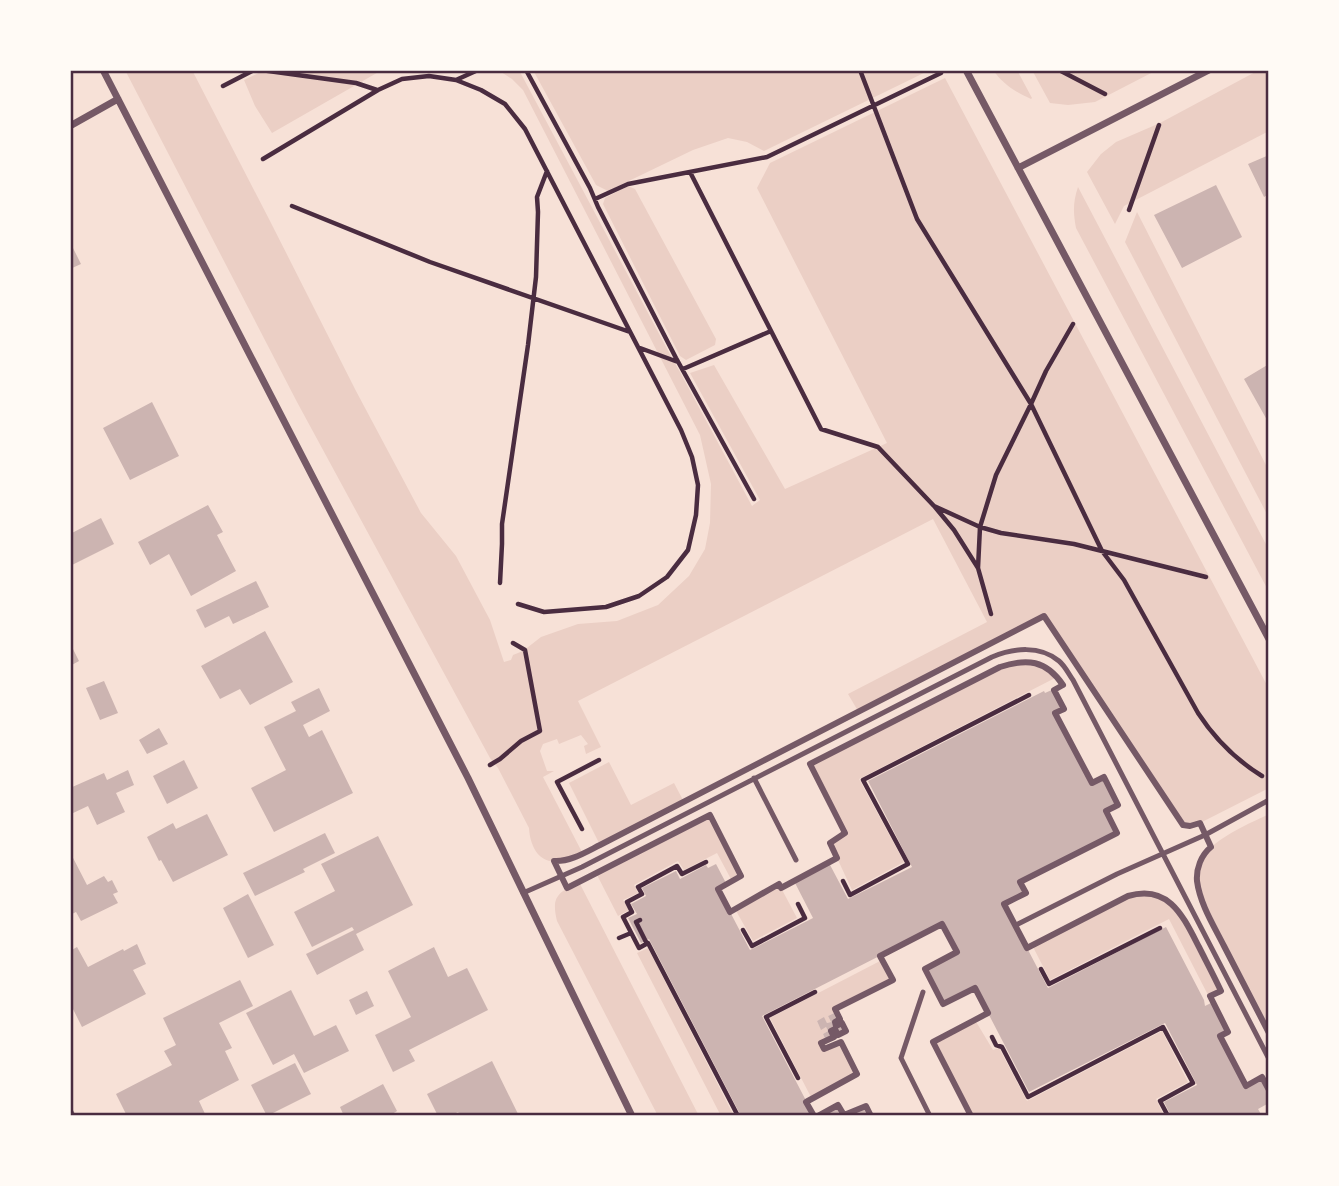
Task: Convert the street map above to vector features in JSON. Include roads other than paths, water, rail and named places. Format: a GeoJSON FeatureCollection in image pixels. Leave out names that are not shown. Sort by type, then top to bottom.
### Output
{"type":"FeatureCollection","features":[{"type":"Feature","properties":{"kind":"street"},"geometry":{"type":"LineString","coordinates":[[103,70],[468,778],[632,1116]]}},
{"type":"Feature","properties":{"kind":"street"},"geometry":{"type":"LineString","coordinates":[[966,70],[1269,639]]}},
{"type":"Feature","properties":{"kind":"street"},"geometry":{"type":"LineString","coordinates":[[1018,168],[1209,70]]}},
{"type":"Feature","properties":{"kind":"street"},"geometry":{"type":"LineString","coordinates":[[70,126],[118,99]]}},
{"type":"Feature","properties":{"kind":"street"},"geometry":{"type":"LineString","coordinates":[[1269,1033],[1204,905],[1197,880],[1198,868],[1211,847],[1200,823],[1190,827],[1183,825],[1044,616],[600,845],[570,859],[554,861],[567,888],[710,815],[741,876],[718,889],[730,912],[779,884],[781,887],[837,858],[830,843],[845,834],[810,764],[1000,667],[1014,662],[1035,663],[1046,667],[1063,685],[1054,690],[1064,709],[1055,713],[1092,783],[1104,777],[1118,805],[1106,811],[1117,833],[1020,882],[1026,892],[1004,904],[1027,948],[1136,893],[1148,893],[1167,900],[1186,921],[1221,991],[1210,996],[1228,1032],[1220,1036],[1246,1086],[1262,1077],[1269,1090]]}},
{"type":"Feature","properties":{"kind":"street"},"geometry":{"type":"LineString","coordinates":[[871,1116],[866,1107],[844,1115],[838,1105],[816,1116],[807,1102],[857,1074],[841,1042],[824,1049],[821,1043],[834,1037],[831,1031],[835,1028],[838,1035],[846,1031],[842,1023],[836,1026],[835,1022],[840,1019],[835,1009],[892,980],[880,956],[942,923],[957,953],[925,968],[943,1004],[975,988],[988,1013],[933,1042],[971,1116]]}},
{"type":"Feature","properties":{"kind":"lane"},"geometry":{"type":"LineString","coordinates":[[523,893],[597,859],[992,657],[1019,650],[1039,651],[1060,662],[1073,680],[1269,1059]]}},
{"type":"Feature","properties":{"kind":"lane"},"geometry":{"type":"LineString","coordinates":[[754,778],[796,860]]}},
{"type":"Feature","properties":{"kind":"lane"},"geometry":{"type":"LineString","coordinates":[[1018,924],[1116,874],[1205,835],[1269,800]]}},
{"type":"Feature","properties":{"kind":"lane"},"geometry":{"type":"LineString","coordinates":[[923,992],[901,1058],[930,1116]]}}]}
